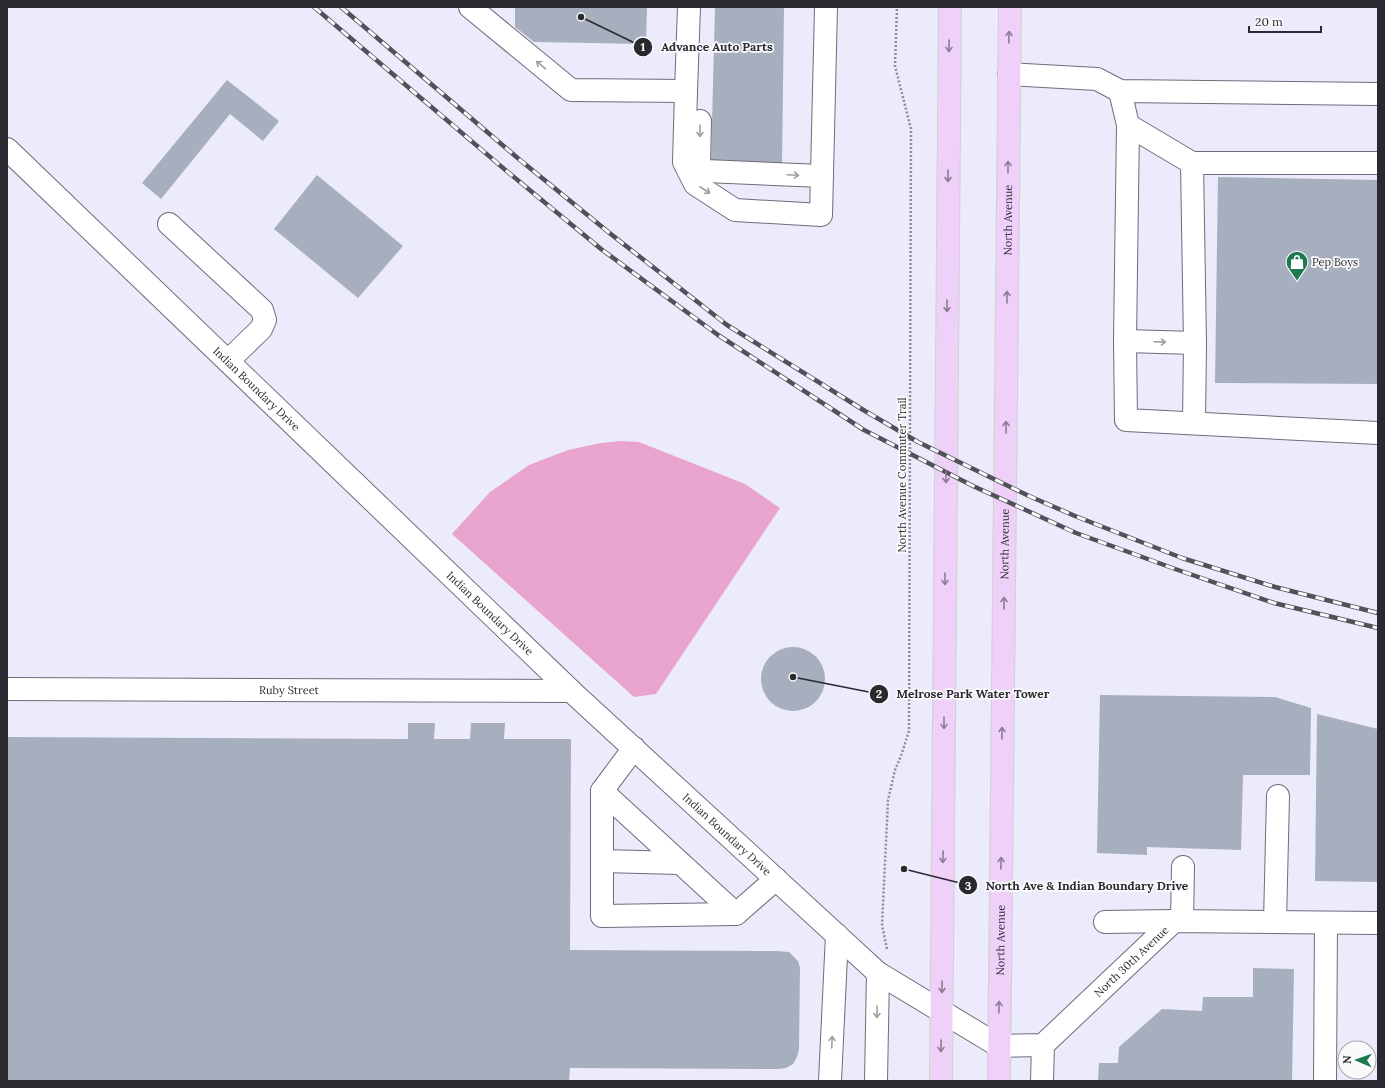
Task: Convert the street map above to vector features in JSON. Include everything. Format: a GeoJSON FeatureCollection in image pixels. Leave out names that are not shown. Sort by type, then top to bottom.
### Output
{"type":"FeatureCollection","features":[{"type":"Feature","properties":{"kind":"main road"},"geometry":{"type":"LineString","coordinates":[[941,1081],[950,7]]}},
{"type":"Feature","properties":{"kind":"main road","name":"North Avenue"},"geometry":{"type":"LineString","coordinates":[[999,1081],[1010,7]]}},
{"type":"Feature","properties":{"kind":"street"},"geometry":{"type":"LineString","coordinates":[[470,7],[571,90],[686,94]]}},
{"type":"Feature","properties":{"kind":"street"},"geometry":{"type":"LineString","coordinates":[[689,7],[684,162],[695,184],[735,210],[821,215],[826,7]]}},
{"type":"Feature","properties":{"kind":"street"},"geometry":{"type":"LineString","coordinates":[[1009,74],[1097,79],[1120,92],[1378,94]]}},
{"type":"Feature","properties":{"kind":"street"},"geometry":{"type":"LineString","coordinates":[[1120,92],[1128,125],[1125,341],[1126,420],[1378,433]]}},
{"type":"Feature","properties":{"kind":"street"},"geometry":{"type":"LineString","coordinates":[[686,94],[700,121],[699,164],[705,171],[822,176]]}},
{"type":"Feature","properties":{"kind":"street"},"geometry":{"type":"LineString","coordinates":[[1128,125],[1192,164],[1378,163]]}},
{"type":"Feature","properties":{"kind":"street","name":"Indian Boundary Drive"},"geometry":{"type":"LineString","coordinates":[[7,149],[571,691],[878,973],[999,1046]]}},
{"type":"Feature","properties":{"kind":"street"},"geometry":{"type":"LineString","coordinates":[[1192,164],[1195,343],[1194,424]]}},
{"type":"Feature","properties":{"kind":"street"},"geometry":{"type":"LineString","coordinates":[[169,224],[262,310],[264,320],[261,329],[228,361]]}},
{"type":"Feature","properties":{"kind":"street"},"geometry":{"type":"LineString","coordinates":[[1125,341],[1195,343]]}},
{"type":"Feature","properties":{"kind":"street","name":"Ruby Street"},"geometry":{"type":"LineString","coordinates":[[7,689],[571,691]]}},
{"type":"Feature","properties":{"kind":"street"},"geometry":{"type":"LineString","coordinates":[[634,748],[602,791],[602,916],[736,914],[776,879]]}},
{"type":"Feature","properties":{"kind":"street"},"geometry":{"type":"LineString","coordinates":[[602,791],[736,914]]}},
{"type":"Feature","properties":{"kind":"street"},"geometry":{"type":"LineString","coordinates":[[1274,922],[1278,796]]}},
{"type":"Feature","properties":{"kind":"street"},"geometry":{"type":"LineString","coordinates":[[602,861],[680,863]]}},
{"type":"Feature","properties":{"kind":"street"},"geometry":{"type":"LineString","coordinates":[[1105,922],[1178,921],[1183,867]]}},
{"type":"Feature","properties":{"kind":"street","name":"North 30th Avenue"},"geometry":{"type":"LineString","coordinates":[[1043,1046],[1178,921],[1378,923]]}},
{"type":"Feature","properties":{"kind":"street"},"geometry":{"type":"LineString","coordinates":[[1325,1081],[1326,923]]}},
{"type":"Feature","properties":{"kind":"street"},"geometry":{"type":"LineString","coordinates":[[830,1081],[837,935]]}},
{"type":"Feature","properties":{"kind":"street"},"geometry":{"type":"LineString","coordinates":[[876,1081],[878,973]]}},
{"type":"Feature","properties":{"kind":"street"},"geometry":{"type":"LineString","coordinates":[[999,1046],[1043,1046],[1042,1081]]}},
{"type":"Feature","properties":{"kind":"path","name":"North Avenue Commuter Trail"},"geometry":{"type":"LineString","coordinates":[[886,942],[882,925],[888,800],[909,723],[911,129],[895,66],[897,7]]}},
{"type":"Feature","properties":{"kind":"shaded area"},"geometry":{"type":"Polygon","coordinates":[[[621,441],[639,442],[745,484],[780,508],[656,694],[634,697],[452,534],[490,492],[529,465],[568,450],[601,443],[621,441]]]}},
{"type":"Feature","properties":{"kind":"building"},"geometry":{"type":"Polygon","coordinates":[[[515,7],[647,7],[646,44],[534,42],[515,27],[515,7]]]}},
{"type":"Feature","properties":{"kind":"building"},"geometry":{"type":"Polygon","coordinates":[[[784,7],[782,164],[711,162],[715,8],[784,7]]]}},
{"type":"Feature","properties":{"kind":"building"},"geometry":{"type":"Polygon","coordinates":[[[227,80],[279,121],[263,141],[230,114],[161,199],[142,183],[227,80]]]}},
{"type":"Feature","properties":{"kind":"building"},"geometry":{"type":"Polygon","coordinates":[[[317,175],[403,246],[358,298],[274,229],[317,175]]]}},
{"type":"Feature","properties":{"kind":"building","name":"Pep Boys"},"geometry":{"type":"Polygon","coordinates":[[[1218,177],[1378,180],[1378,384],[1215,383],[1218,177]]]}},
{"type":"Feature","properties":{"kind":"building"},"geometry":{"type":"Polygon","coordinates":[[[793,647],[805,649],[816,656],[823,667],[825,679],[823,691],[816,702],[805,709],[793,711],[781,709],[770,702],[763,691],[761,679],[763,667],[770,656],[781,649],[793,647]]]}},
{"type":"Feature","properties":{"kind":"building"},"geometry":{"type":"Polygon","coordinates":[[[1100,695],[1275,697],[1311,708],[1310,775],[1243,775],[1241,850],[1147,847],[1147,855],[1097,853],[1100,695]]]}},
{"type":"Feature","properties":{"kind":"building"},"geometry":{"type":"Polygon","coordinates":[[[1317,714],[1378,729],[1378,882],[1315,881],[1317,714]]]}},
{"type":"Feature","properties":{"kind":"building"},"geometry":{"type":"Polygon","coordinates":[[[408,723],[435,723],[434,739],[470,739],[471,723],[505,723],[504,739],[571,739],[570,950],[789,952],[798,961],[800,968],[799,1049],[793,1064],[786,1068],[778,1069],[570,1068],[569,1081],[7,1081],[7,737],[408,739],[408,723]]]}},
{"type":"Feature","properties":{"kind":"building"},"geometry":{"type":"Polygon","coordinates":[[[1253,968],[1294,969],[1292,1081],[1098,1081],[1099,1063],[1118,1063],[1119,1047],[1162,1009],[1202,1011],[1203,997],[1253,997],[1253,968]]]}},
{"type":"Feature","properties":{"kind":"railway"},"geometry":{"type":"LineString","coordinates":[[314,7],[509,173],[601,249],[718,335],[864,430],[973,486],[1076,533],[1274,603],[1378,628]]}},
{"type":"Feature","properties":{"kind":"railway"},"geometry":{"type":"LineString","coordinates":[[341,7],[520,160],[612,235],[727,325],[865,411],[918,442],[1029,496],[1075,516],[1182,558],[1275,587],[1378,613]]}},
{"type":"Feature","properties":{"kind":"place","name":"Advance Auto Parts"},"geometry":{"type":"Point","coordinates":[581,17]}},
{"type":"Feature","properties":{"kind":"place","name":"Pep Boys"},"geometry":{"type":"Point","coordinates":[1297,282]}},
{"type":"Feature","properties":{"kind":"place","name":"Melrose Park Water Tower"},"geometry":{"type":"Point","coordinates":[793,677]}},
{"type":"Feature","properties":{"kind":"place","name":"North Ave & Indian Boundary Drive"},"geometry":{"type":"Point","coordinates":[904,869]}}]}
